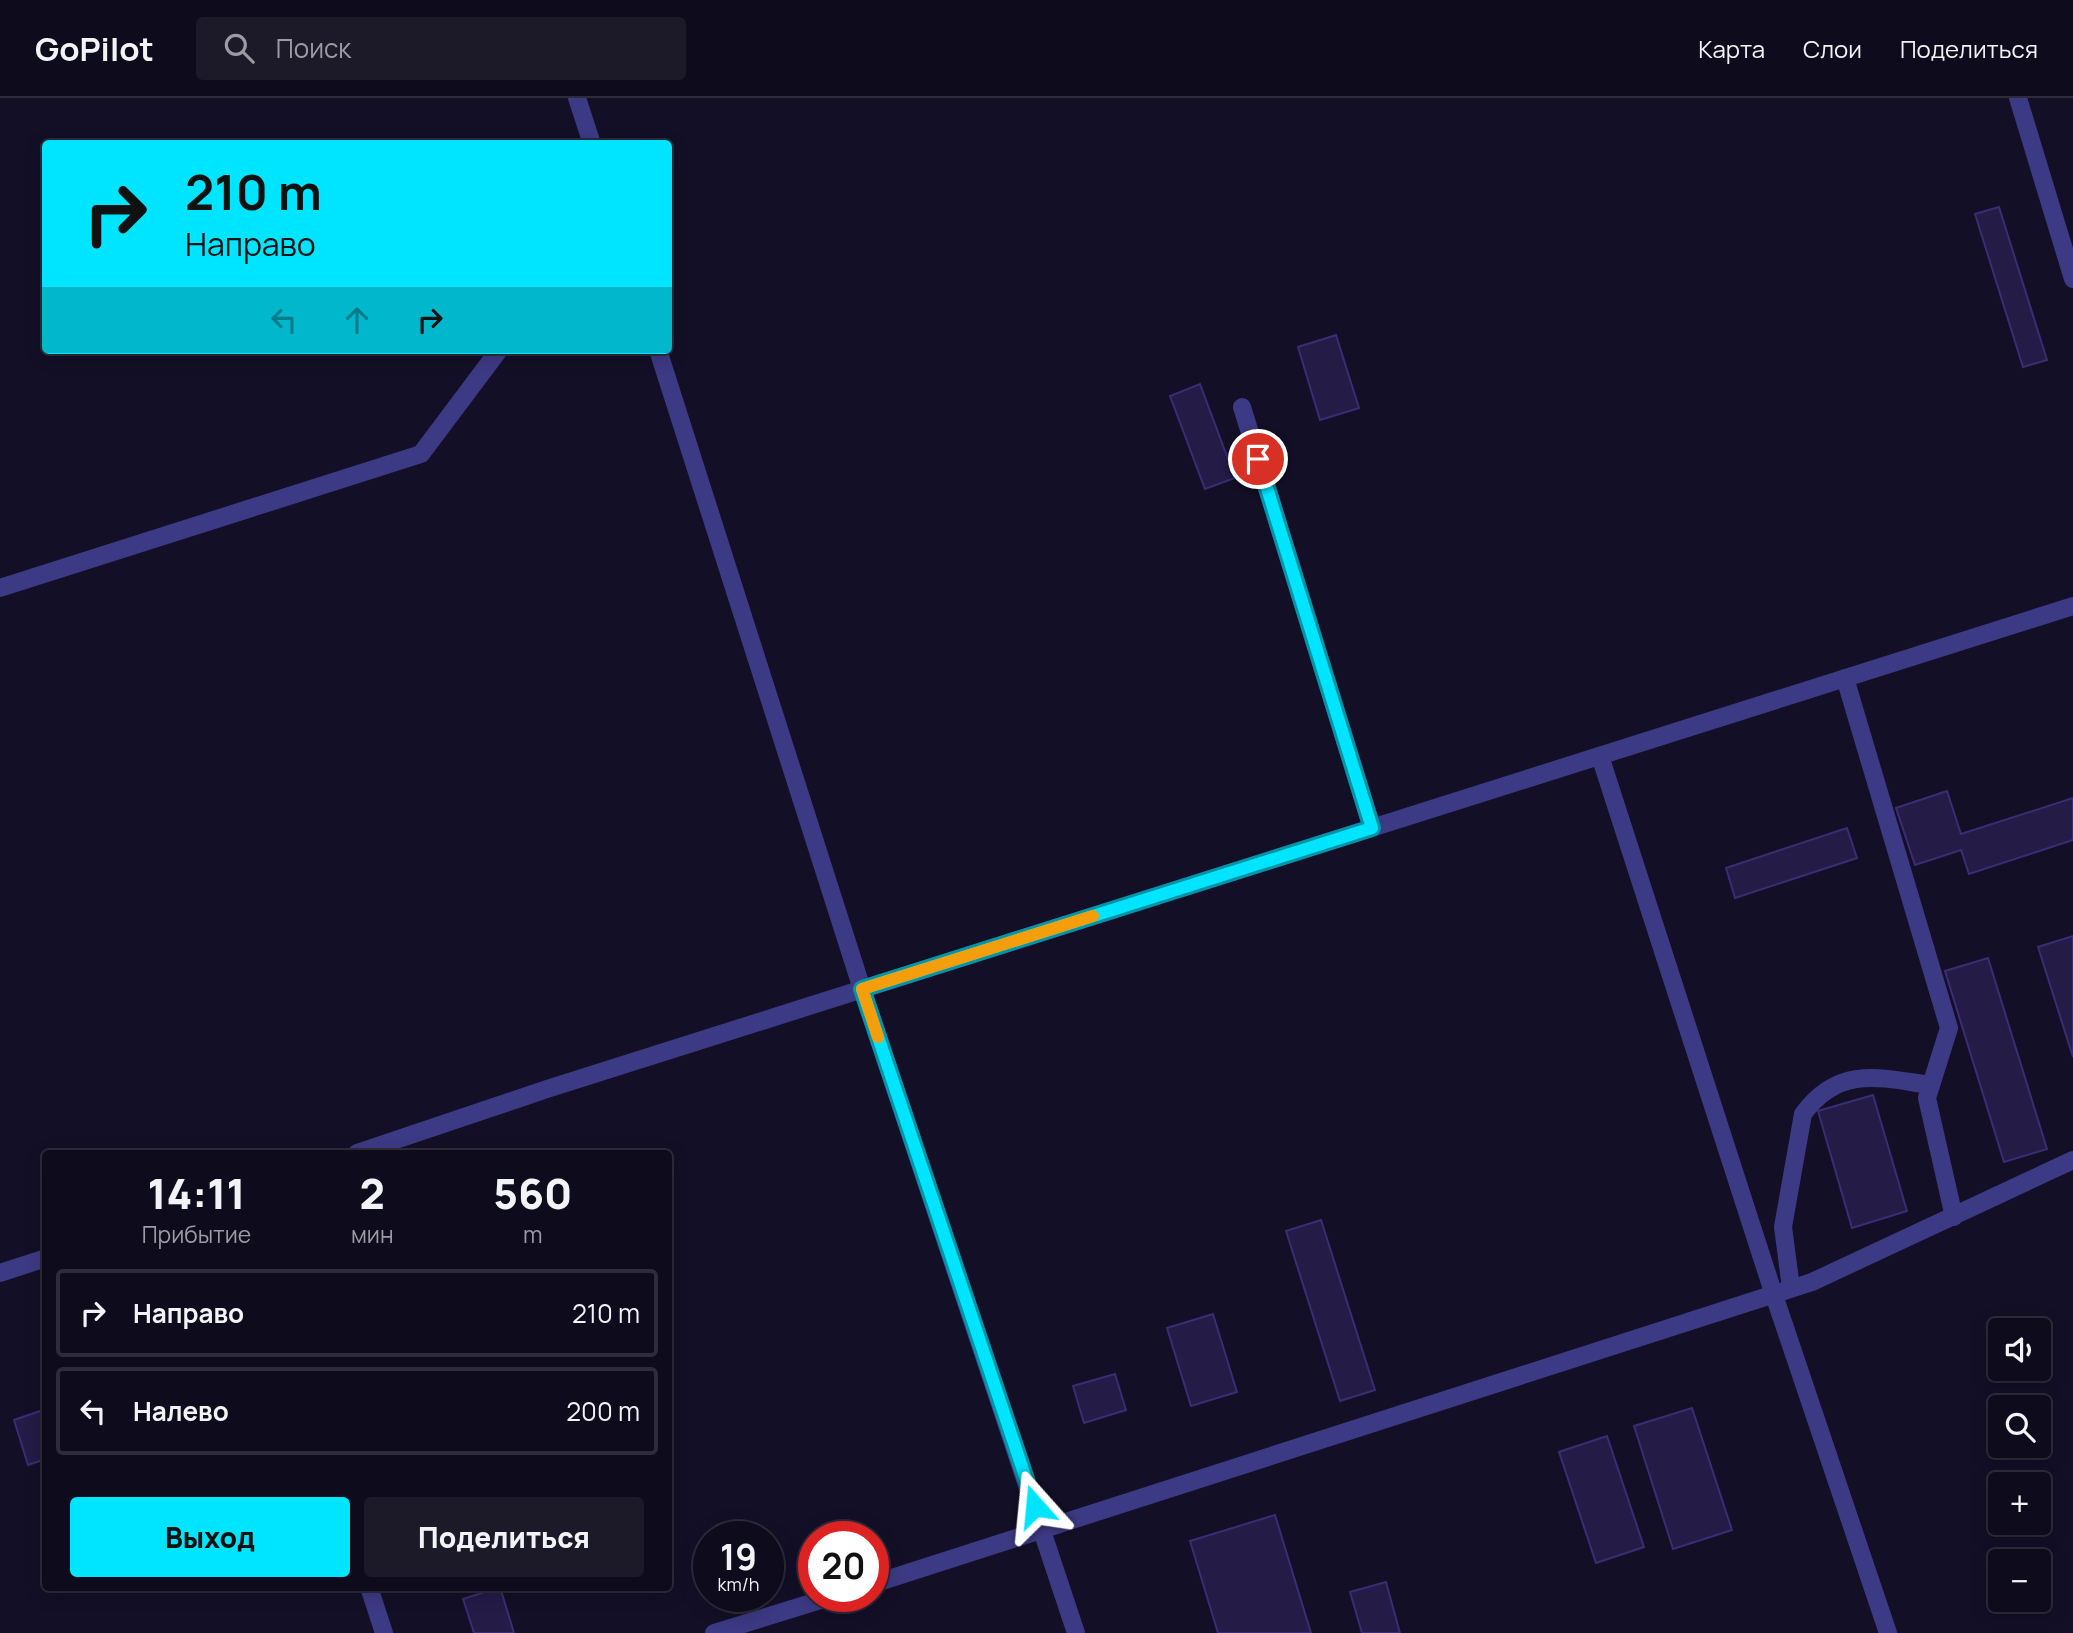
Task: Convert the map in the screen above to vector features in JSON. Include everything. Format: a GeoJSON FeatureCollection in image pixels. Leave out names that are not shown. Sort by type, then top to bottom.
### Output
{"type":"FeatureCollection","features":[{"type":"Feature","properties":{"kind":"lane"},"geometry":{"type":"LineString","coordinates":[[577,98],[591,140]]}},
{"type":"Feature","properties":{"kind":"lane"},"geometry":{"type":"LineString","coordinates":[[2018,98],[2073,279]]}},
{"type":"Feature","properties":{"kind":"lane"},"geometry":{"type":"LineString","coordinates":[[0,588],[421,454],[496,354]]}},
{"type":"Feature","properties":{"kind":"lane"},"geometry":{"type":"LineString","coordinates":[[659,354],[862,989],[1076,1633]]}},
{"type":"Feature","properties":{"kind":"lane"},"geometry":{"type":"LineString","coordinates":[[1241,407],[1372,828]]}},
{"type":"Feature","properties":{"kind":"lane"},"geometry":{"type":"LineString","coordinates":[[366,1150],[547,1089],[2073,606]]}},
{"type":"Feature","properties":{"kind":"lane"},"geometry":{"type":"LineString","coordinates":[[1845,678],[1950,1028],[1929,1085],[1927,1098],[1954,1217]]}},
{"type":"Feature","properties":{"kind":"lane"},"geometry":{"type":"LineString","coordinates":[[1600,756],[1773,1292],[1888,1633]]}},
{"type":"Feature","properties":{"kind":"lane"},"geometry":{"type":"LineString","coordinates":[[1791,1287],[1783,1227],[1803,1114],[1813,1099],[1830,1087],[1870,1075],[1929,1085]]}},
{"type":"Feature","properties":{"kind":"lane"},"geometry":{"type":"LineString","coordinates":[[889,1579],[1043,1532],[1773,1292],[1812,1282],[2073,1160]]}},
{"type":"Feature","properties":{"kind":"lane"},"geometry":{"type":"LineString","coordinates":[[0,1273],[42,1259]]}},
{"type":"Feature","properties":{"kind":"lane"},"geometry":{"type":"LineString","coordinates":[[370,1591],[384,1633]]}},
{"type":"Feature","properties":{"kind":"lane"},"geometry":{"type":"LineString","coordinates":[[714,1633],[798,1607]]}},
{"type":"Feature","properties":{"kind":"building"},"geometry":{"type":"Polygon","coordinates":[[[1999,207],[2047,360],[2023,367],[1975,214],[1999,207]]]}},
{"type":"Feature","properties":{"kind":"building"},"geometry":{"type":"Polygon","coordinates":[[[1336,335],[1359,408],[1320,420],[1298,347],[1336,335]]]}},
{"type":"Feature","properties":{"kind":"building"},"geometry":{"type":"Polygon","coordinates":[[[1200,384],[1235,478],[1205,489],[1170,396],[1200,384]]]}},
{"type":"Feature","properties":{"kind":"building"},"geometry":{"type":"Polygon","coordinates":[[[1947,791],[1961,834],[2073,798],[2073,840],[1969,874],[1961,850],[1915,865],[1896,808],[1947,791]]]}},
{"type":"Feature","properties":{"kind":"building"},"geometry":{"type":"Polygon","coordinates":[[[1847,828],[1857,858],[1735,898],[1726,868],[1847,828]]]}},
{"type":"Feature","properties":{"kind":"building"},"geometry":{"type":"Polygon","coordinates":[[[2073,936],[2073,1057],[2038,947],[2073,936]]]}},
{"type":"Feature","properties":{"kind":"building"},"geometry":{"type":"Polygon","coordinates":[[[1988,958],[2047,1149],[2004,1162],[1945,971],[1988,958]]]}},
{"type":"Feature","properties":{"kind":"building"},"geometry":{"type":"Polygon","coordinates":[[[1873,1095],[1907,1211],[1852,1228],[1818,1111],[1873,1095]]]}},
{"type":"Feature","properties":{"kind":"building"},"geometry":{"type":"Polygon","coordinates":[[[1321,1220],[1375,1390],[1340,1401],[1286,1231],[1321,1220]]]}},
{"type":"Feature","properties":{"kind":"building"},"geometry":{"type":"Polygon","coordinates":[[[1213,1314],[1237,1392],[1191,1406],[1167,1328],[1213,1314]]]}},
{"type":"Feature","properties":{"kind":"building"},"geometry":{"type":"Polygon","coordinates":[[[1115,1374],[1126,1410],[1084,1423],[1073,1386],[1115,1374]]]}},
{"type":"Feature","properties":{"kind":"building"},"geometry":{"type":"Polygon","coordinates":[[[1692,1408],[1732,1530],[1673,1549],[1634,1426],[1692,1408]]]}},
{"type":"Feature","properties":{"kind":"building"},"geometry":{"type":"Polygon","coordinates":[[[42,1410],[42,1460],[28,1465],[14,1420],[42,1410]]]}},
{"type":"Feature","properties":{"kind":"building"},"geometry":{"type":"Polygon","coordinates":[[[1607,1436],[1644,1547],[1596,1563],[1559,1452],[1607,1436]]]}},
{"type":"Feature","properties":{"kind":"building"},"geometry":{"type":"Polygon","coordinates":[[[1275,1515],[1311,1633],[1218,1633],[1190,1541],[1275,1515]]]}},
{"type":"Feature","properties":{"kind":"building"},"geometry":{"type":"Polygon","coordinates":[[[1386,1582],[1400,1633],[1362,1633],[1350,1592],[1386,1582]]]}},
{"type":"Feature","properties":{"kind":"building"},"geometry":{"type":"Polygon","coordinates":[[[488,1591],[501,1591],[514,1633],[474,1633],[463,1599],[488,1591]]]}},
{"type":"Feature","properties":{"kind":"slow traffic"},"geometry":{"type":"LineString","coordinates":[[878,1037],[862,989],[1093,916]]}},
{"type":"Feature","properties":{"kind":"route"},"geometry":{"type":"LineString","coordinates":[[1035,1506],[862,989],[1372,828],[1258,459]]}}]}
